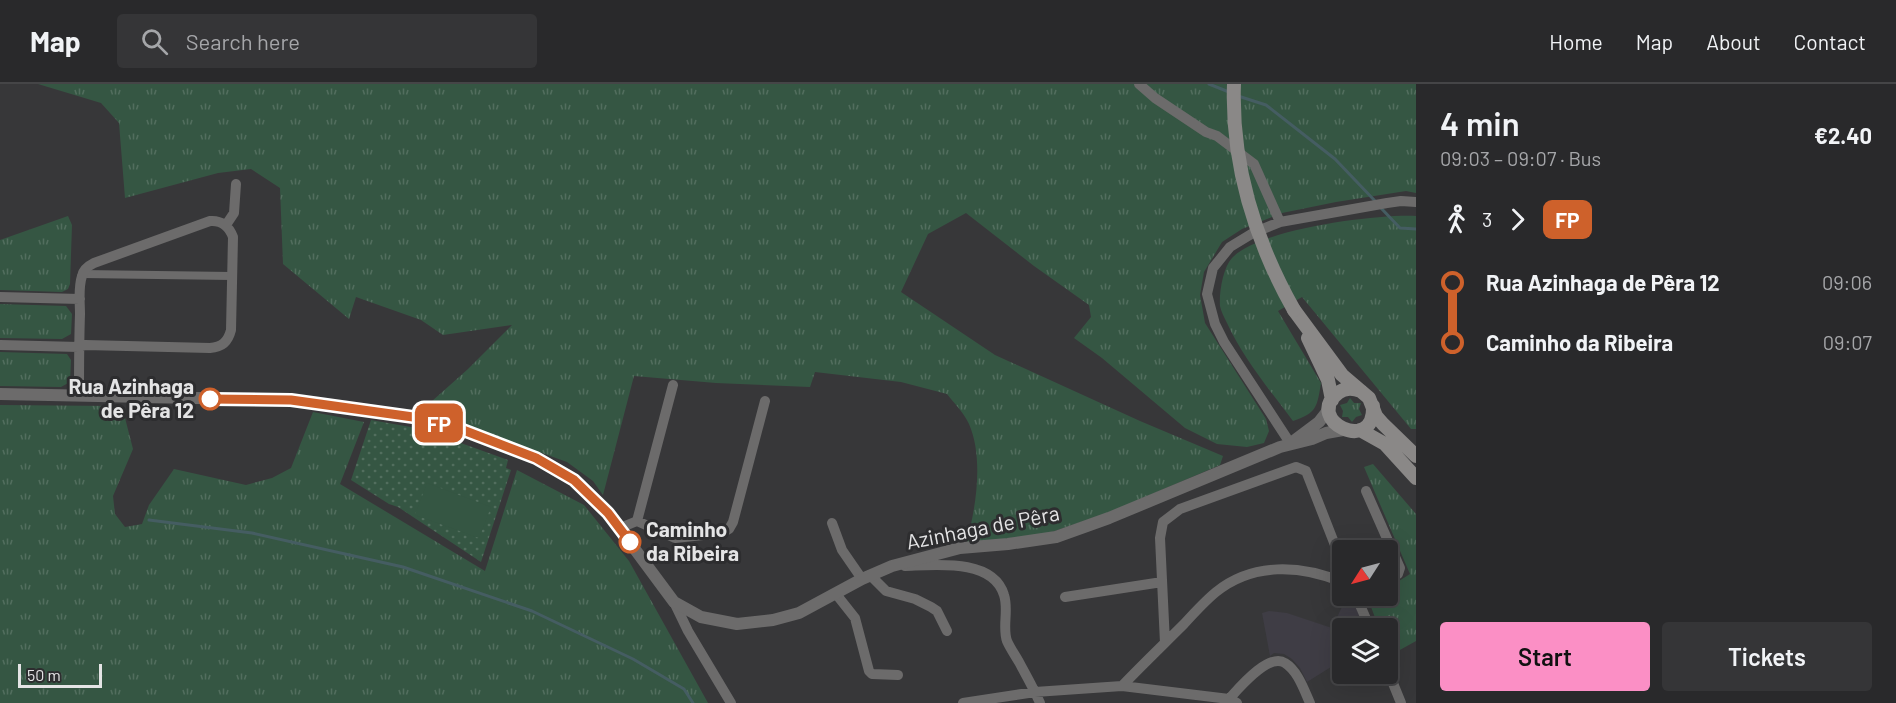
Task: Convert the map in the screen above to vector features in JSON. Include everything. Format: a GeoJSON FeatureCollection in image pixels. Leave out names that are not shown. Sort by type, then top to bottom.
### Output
{"type":"FeatureCollection","features":[{"type":"Feature","properties":{"kind":"main road"},"geometry":{"type":"LineString","coordinates":[[1234,84],[1236,139],[1246,196],[1268,260],[1325,372],[1334,423],[1343,430],[1353,432],[1360,430],[1371,419],[1373,410],[1367,397],[1353,388],[1344,389],[1336,394],[1331,404]]}},
{"type":"Feature","properties":{"kind":"main road"},"geometry":{"type":"LineString","coordinates":[[1294,310],[1342,375],[1367,397],[1379,420],[1416,456]]}},
{"type":"Feature","properties":{"kind":"main road"},"geometry":{"type":"LineString","coordinates":[[1360,430],[1385,444],[1416,478]]}},
{"type":"Feature","properties":{"kind":"street"},"geometry":{"type":"LineString","coordinates":[[1139,84],[1155,98],[1206,132],[1217,136],[1254,164],[1280,222]]}},
{"type":"Feature","properties":{"kind":"street"},"geometry":{"type":"LineString","coordinates":[[226,225],[234,213],[236,184]]}},
{"type":"Feature","properties":{"kind":"street"},"geometry":{"type":"LineString","coordinates":[[1290,443],[1224,342],[1215,324],[1207,294],[1213,267],[1230,247],[1252,233],[1280,222],[1387,203],[1416,202]]}},
{"type":"Feature","properties":{"kind":"street"},"geometry":{"type":"LineString","coordinates":[[0,345],[79,346],[218,347],[227,341],[231,330],[233,237],[226,225],[219,221],[210,221],[94,263],[82,274],[80,298],[79,346],[78,396]]}},
{"type":"Feature","properties":{"kind":"street"},"geometry":{"type":"LineString","coordinates":[[82,274],[232,276]]}},
{"type":"Feature","properties":{"kind":"street"},"geometry":{"type":"LineString","coordinates":[[0,297],[80,298]]}},
{"type":"Feature","properties":{"kind":"street"},"geometry":{"type":"LineString","coordinates":[[620,528],[637,520],[674,385]]}},
{"type":"Feature","properties":{"kind":"street","name":"Azinhaga de Pêra"},"geometry":{"type":"LineString","coordinates":[[0,394],[291,400],[413,417],[450,425],[555,467],[591,494],[620,528],[674,602],[701,617],[737,624],[773,620],[799,613],[866,577],[892,566],[960,548],[1056,537],[1109,518],[1244,460],[1290,443],[1343,430]]}},
{"type":"Feature","properties":{"kind":"street"},"geometry":{"type":"LineString","coordinates":[[637,520],[675,538],[726,531],[733,522],[765,400]]}},
{"type":"Feature","properties":{"kind":"street","name":"Azinhaga de Pêra"},"geometry":{"type":"LineString","coordinates":[[1290,443],[1319,422],[1331,404]]}},
{"type":"Feature","properties":{"kind":"street"},"geometry":{"type":"LineString","coordinates":[[1165,643],[1160,538],[1163,522],[1180,509],[1296,467],[1306,471],[1333,540]]}},
{"type":"Feature","properties":{"kind":"street"},"geometry":{"type":"LineString","coordinates":[[1365,491],[1387,540]]}},
{"type":"Feature","properties":{"kind":"street"},"geometry":{"type":"LineString","coordinates":[[832,524],[842,550],[866,577],[886,591],[931,606],[947,632]]}},
{"type":"Feature","properties":{"kind":"street"},"geometry":{"type":"LineString","coordinates":[[892,566],[976,567],[988,575],[1004,595],[1005,630],[1008,642],[1040,703]]}},
{"type":"Feature","properties":{"kind":"street"},"geometry":{"type":"LineString","coordinates":[[1122,686],[1215,593],[1246,574],[1276,569],[1294,569],[1332,579]]}},
{"type":"Feature","properties":{"kind":"street"},"geometry":{"type":"LineString","coordinates":[[1065,597],[1162,582]]}},
{"type":"Feature","properties":{"kind":"street"},"geometry":{"type":"LineString","coordinates":[[836,594],[855,618],[869,671],[872,674],[898,675]]}},
{"type":"Feature","properties":{"kind":"street"},"geometry":{"type":"LineString","coordinates":[[674,602],[688,632],[731,703]]}},
{"type":"Feature","properties":{"kind":"street"},"geometry":{"type":"LineString","coordinates":[[963,703],[1035,692],[1122,686],[1233,701],[1242,685],[1269,662],[1278,660],[1286,663],[1295,673],[1310,703]]}},
{"type":"Feature","properties":{"kind":"street"},"geometry":{"type":"LineString","coordinates":[[1393,684],[1401,703]]}},
{"type":"Feature","properties":{"kind":"shaded area"},"geometry":{"type":"Polygon","coordinates":[[[1342,606],[1355,606],[1361,618],[1337,618],[1342,606]]]}},
{"type":"Feature","properties":{"kind":"shaded area"},"geometry":{"type":"Polygon","coordinates":[[[1269,611],[1287,613],[1332,628],[1332,666],[1307,682],[1292,659],[1284,654],[1274,653],[1270,656],[1262,613],[1269,611]]]}},
{"type":"Feature","properties":{"kind":"green space"},"geometry":{"type":"Polygon","coordinates":[[[38,84],[1416,84],[1416,193],[1406,191],[1282,213],[1242,229],[1222,242],[1204,272],[1200,295],[1205,323],[1266,419],[1269,431],[1264,443],[1247,447],[1217,444],[1185,428],[1102,358],[1074,338],[1091,317],[1089,305],[966,213],[928,234],[901,292],[995,355],[1223,456],[1220,465],[1110,512],[1049,533],[966,544],[977,484],[976,452],[969,424],[947,394],[901,382],[815,372],[810,387],[716,383],[634,376],[603,495],[593,481],[567,462],[422,410],[512,325],[443,335],[421,320],[356,297],[349,319],[283,264],[280,188],[251,169],[218,173],[125,198],[119,123],[101,103],[38,84]]]}},
{"type":"Feature","properties":{"kind":"green space"},"geometry":{"type":"Polygon","coordinates":[[[68,216],[72,225],[68,289],[62,292],[0,290],[0,240],[68,216]]]}},
{"type":"Feature","properties":{"kind":"green space"},"geometry":{"type":"Polygon","coordinates":[[[1416,216],[1416,429],[1411,429],[1302,297],[1278,311],[1321,383],[1314,408],[1307,415],[1293,421],[1249,361],[1233,336],[1222,312],[1221,287],[1229,262],[1246,248],[1292,231],[1347,221],[1416,216]]]}},
{"type":"Feature","properties":{"kind":"green space"},"geometry":{"type":"Polygon","coordinates":[[[0,304],[66,306],[72,314],[71,334],[62,339],[0,338],[0,304]]]}},
{"type":"Feature","properties":{"kind":"green space"},"geometry":{"type":"Polygon","coordinates":[[[0,352],[67,354],[71,360],[70,382],[61,387],[0,386],[0,352]]]}},
{"type":"Feature","properties":{"kind":"green space"},"geometry":{"type":"Polygon","coordinates":[[[1350,398],[1354,403],[1361,403],[1359,409],[1362,415],[1356,417],[1352,422],[1348,417],[1342,417],[1343,411],[1340,405],[1347,403],[1350,398]]]}},
{"type":"Feature","properties":{"kind":"green space"},"geometry":{"type":"Polygon","coordinates":[[[0,405],[112,406],[125,418],[133,449],[113,496],[115,514],[125,527],[142,524],[149,505],[174,469],[246,485],[272,478],[291,468],[313,412],[364,422],[340,484],[485,571],[517,470],[584,505],[629,561],[708,703],[0,703],[0,405]]]}},
{"type":"Feature","properties":{"kind":"green space"},"geometry":{"type":"Polygon","coordinates":[[[371,420],[422,429],[508,460],[506,468],[511,470],[481,562],[398,507],[389,504],[351,480],[371,420]]]}},
{"type":"Feature","properties":{"kind":"green space"},"geometry":{"type":"Polygon","coordinates":[[[1373,464],[1416,514],[1416,641],[1398,651],[1398,618],[1375,618],[1371,606],[1398,606],[1398,582],[1410,574],[1398,546],[1398,540],[1395,540],[1364,467],[1373,464]]]}},
{"type":"Feature","properties":{"kind":"green space"},"geometry":{"type":"Polygon","coordinates":[[[427,483],[491,507],[479,538],[415,515],[427,483]]]}},
{"type":"Feature","properties":{"kind":"waterway"},"geometry":{"type":"LineString","coordinates":[[1209,84],[1229,92]]}},
{"type":"Feature","properties":{"kind":"waterway"},"geometry":{"type":"LineString","coordinates":[[1238,96],[1266,105],[1335,159],[1376,202]]}},
{"type":"Feature","properties":{"kind":"waterway"},"geometry":{"type":"LineString","coordinates":[[1380,207],[1400,228],[1416,229]]}},
{"type":"Feature","properties":{"kind":"waterway"},"geometry":{"type":"LineString","coordinates":[[149,520],[252,533],[403,567],[532,611],[633,659],[684,689],[693,703]]}},
{"type":"Feature","properties":{"kind":"bus line","name":"FP"},"geometry":{"type":"LineString","coordinates":[[210,399],[291,400],[372,410],[450,425],[555,467],[591,494],[630,542]]}},
{"type":"Feature","properties":{"kind":"place","name":"Rua Azinhaga de Pêra 12"},"geometry":{"type":"Point","coordinates":[210,399]}},
{"type":"Feature","properties":{"kind":"place","name":"Caminho da Ribeira"},"geometry":{"type":"Point","coordinates":[630,542]}}]}
